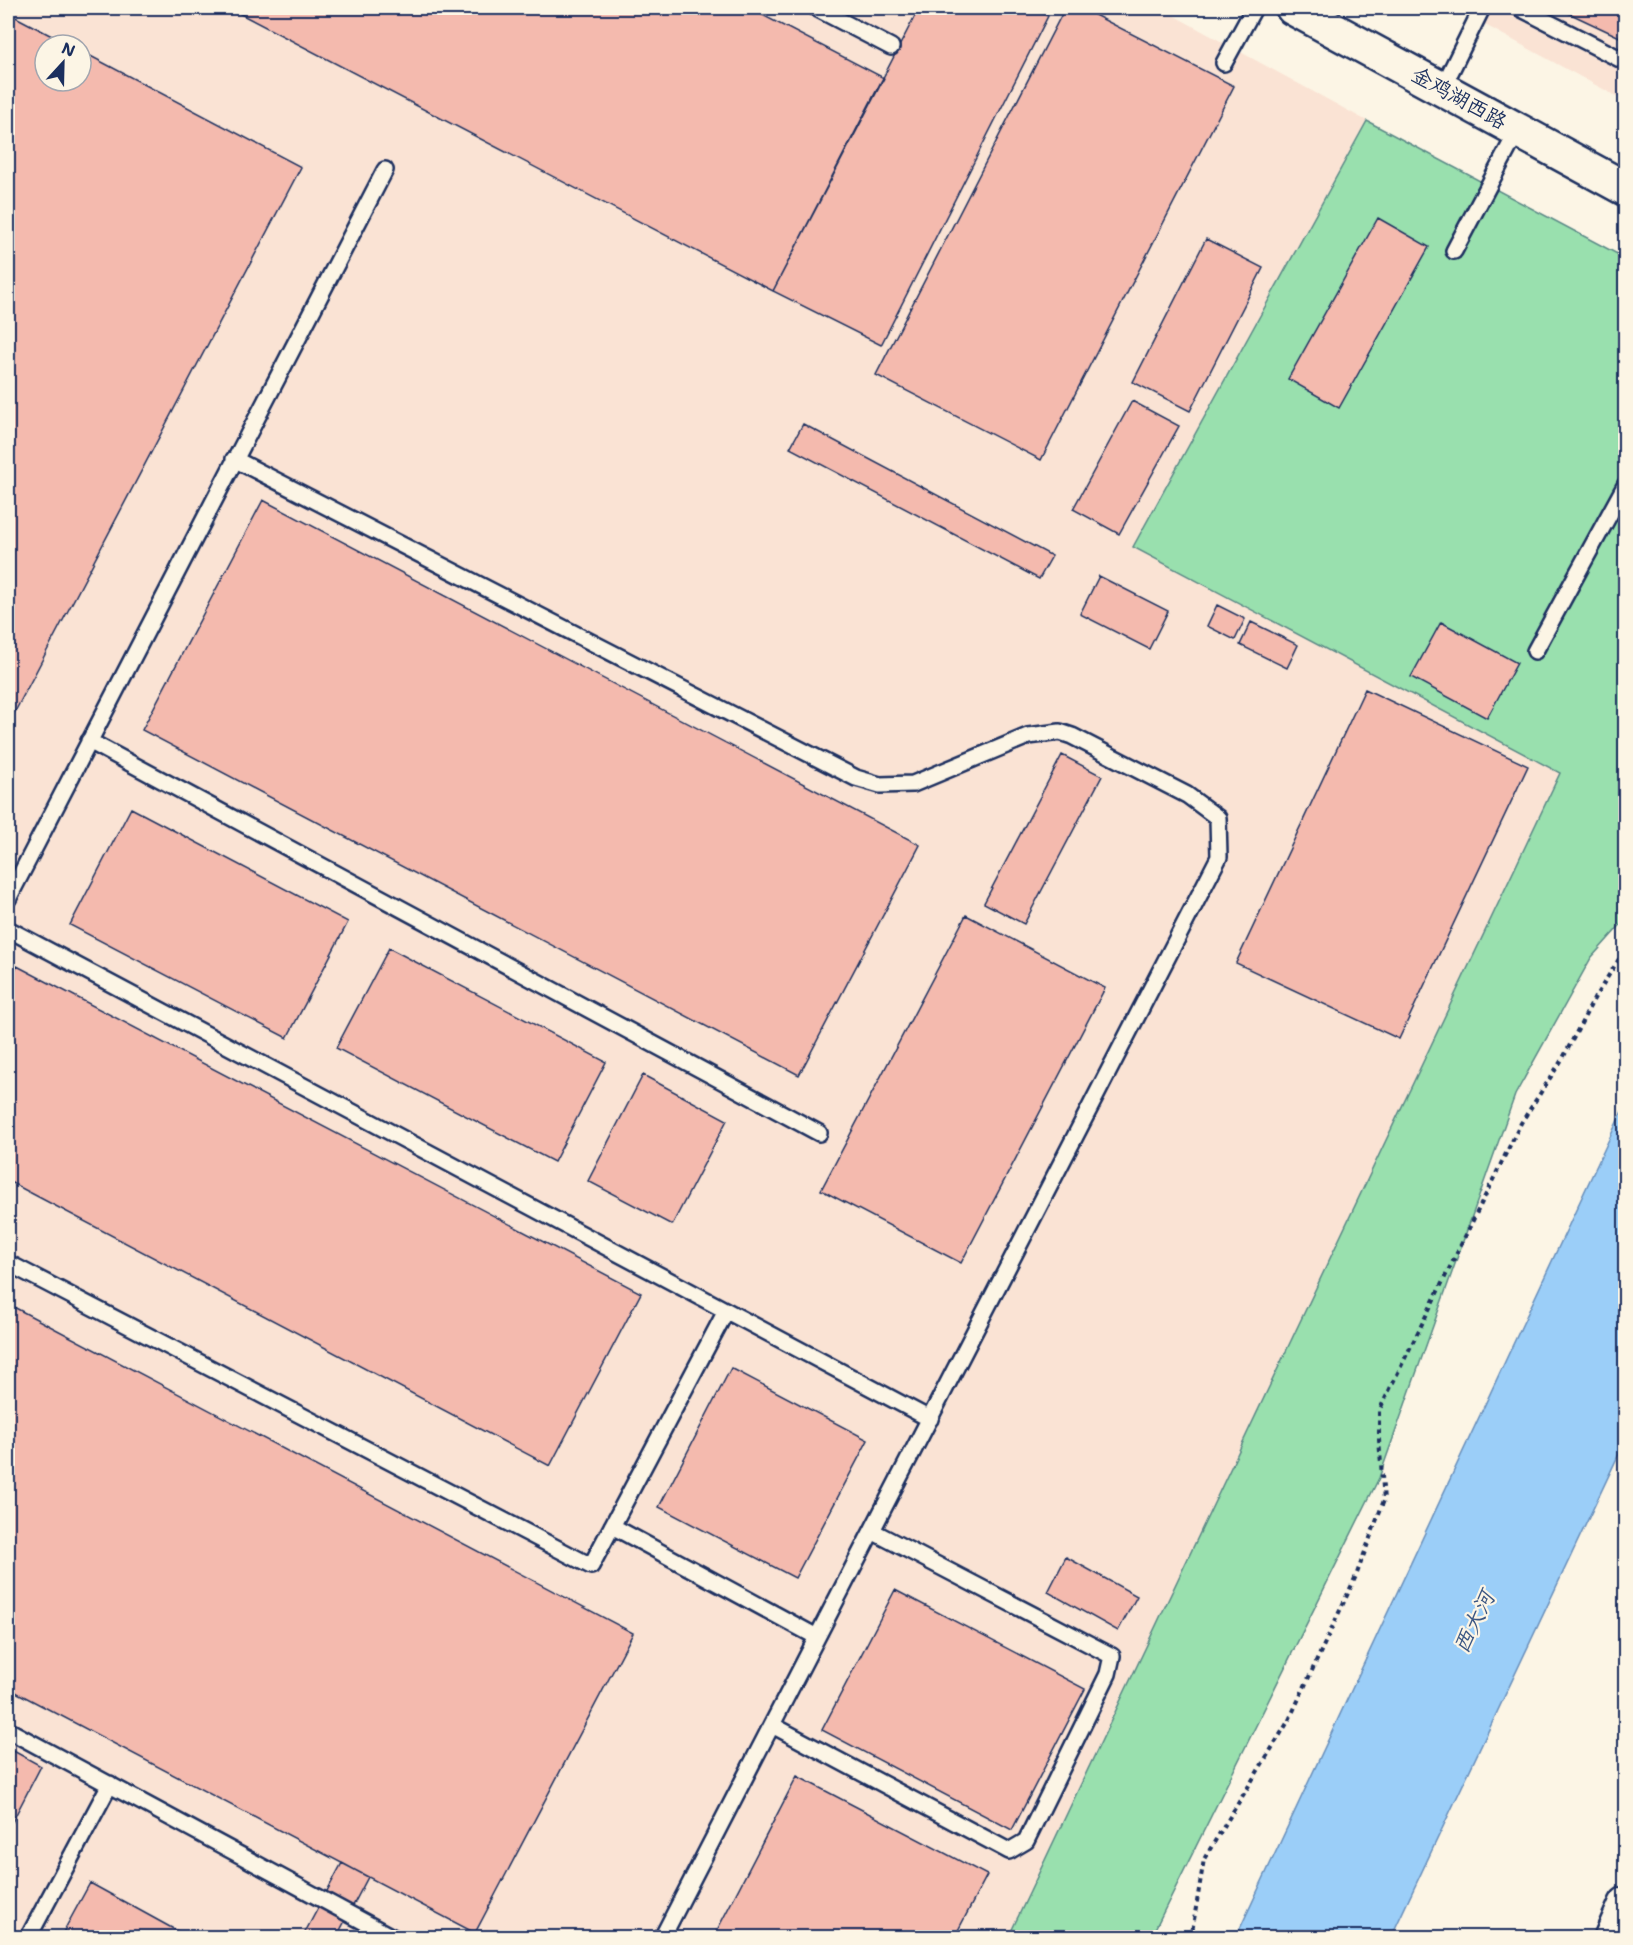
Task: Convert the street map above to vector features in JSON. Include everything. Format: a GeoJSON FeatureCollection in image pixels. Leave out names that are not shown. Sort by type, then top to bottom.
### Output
{"type":"FeatureCollection","features":[{"type":"Feature","properties":{"kind":"street","name":"金鸡湖西路"},"geometry":{"type":"LineString","coordinates":[[1293,8],[1626,189]]}},
{"type":"Feature","properties":{"kind":"street"},"geometry":{"type":"LineString","coordinates":[[1611,1938],[1626,1905]]}},
{"type":"Feature","properties":{"kind":"lane"},"geometry":{"type":"LineString","coordinates":[[816,8],[891,47]]}},
{"type":"Feature","properties":{"kind":"lane"},"geometry":{"type":"LineString","coordinates":[[1224,63],[1254,8]]}},
{"type":"Feature","properties":{"kind":"lane"},"geometry":{"type":"LineString","coordinates":[[1442,89],[1482,8]]}},
{"type":"Feature","properties":{"kind":"lane"},"geometry":{"type":"LineString","coordinates":[[1520,8],[1626,62]]}},
{"type":"Feature","properties":{"kind":"lane"},"geometry":{"type":"LineString","coordinates":[[1455,251],[1518,130]]}},
{"type":"Feature","properties":{"kind":"lane"},"geometry":{"type":"LineString","coordinates":[[8,899],[385,170]]}},
{"type":"Feature","properties":{"kind":"lane"},"geometry":{"type":"LineString","coordinates":[[234,459],[856,778],[880,785],[913,784],[1028,736],[1060,732],[1187,795],[1218,818],[1219,857],[662,1938]]}},
{"type":"Feature","properties":{"kind":"lane"},"geometry":{"type":"LineString","coordinates":[[1535,651],[1626,484]]}},
{"type":"Feature","properties":{"kind":"lane"},"geometry":{"type":"LineString","coordinates":[[89,741],[819,1133]]}},
{"type":"Feature","properties":{"kind":"lane"},"geometry":{"type":"LineString","coordinates":[[8,929],[930,1419]]}},
{"type":"Feature","properties":{"kind":"lane"},"geometry":{"type":"LineString","coordinates":[[8,1263],[591,1566],[726,1311]]}},
{"type":"Feature","properties":{"kind":"lane"},"geometry":{"type":"LineString","coordinates":[[612,1526],[817,1637]]}},
{"type":"Feature","properties":{"kind":"lane"},"geometry":{"type":"LineString","coordinates":[[772,1725],[1009,1851],[1026,1841],[1108,1674],[1112,1656],[872,1531]]}},
{"type":"Feature","properties":{"kind":"lane"},"geometry":{"type":"LineString","coordinates":[[8,1730],[394,1938]]}},
{"type":"Feature","properties":{"kind":"lane"},"geometry":{"type":"LineString","coordinates":[[28,1938],[110,1784]]}},
{"type":"Feature","properties":{"kind":"path"},"geometry":{"type":"LineString","coordinates":[[1191,1938],[1204,1859],[1289,1720],[1356,1576],[1384,1500],[1379,1411],[1521,1123],[1563,1058],[1594,997],[1626,948]]}},
{"type":"Feature","properties":{"kind":"shaded area"},"geometry":{"type":"Polygon","coordinates":[[[8,8],[1160,8],[1367,121],[1133,546],[1560,772],[1008,1937],[8,1938],[8,8]]]}},
{"type":"Feature","properties":{"kind":"shaded area"},"geometry":{"type":"Polygon","coordinates":[[[1454,8],[1625,8],[1625,101],[1454,8]]]}},
{"type":"Feature","properties":{"kind":"green space"},"geometry":{"type":"Polygon","coordinates":[[[1367,121],[1625,258],[1625,920],[1591,958],[1515,1095],[1379,1478],[1151,1937],[1008,1938],[1560,773],[1133,547],[1367,121]]]}},
{"type":"Feature","properties":{"kind":"water","name":"西大河"},"geometry":{"type":"Polygon","coordinates":[[[1625,1105],[1625,1441],[1391,1937],[1236,1937],[1625,1105]]]}},
{"type":"Feature","properties":{"kind":"building"},"geometry":{"type":"Polygon","coordinates":[[[229,8],[749,8],[884,78],[773,291],[229,8]]]}},
{"type":"Feature","properties":{"kind":"building"},"geometry":{"type":"Polygon","coordinates":[[[919,8],[1032,8],[1048,16],[881,345],[773,291],[919,8]]]}},
{"type":"Feature","properties":{"kind":"building"},"geometry":{"type":"Polygon","coordinates":[[[1065,8],[1081,8],[1234,86],[1041,460],[876,375],[1065,8]]]}},
{"type":"Feature","properties":{"kind":"building"},"geometry":{"type":"Polygon","coordinates":[[[1558,8],[1626,8],[1626,40],[1558,8]]]}},
{"type":"Feature","properties":{"kind":"building"},"geometry":{"type":"Polygon","coordinates":[[[8,13],[46,33],[33,33],[33,93],[93,93],[93,57],[301,167],[8,725],[8,13]]]}},
{"type":"Feature","properties":{"kind":"building"},"geometry":{"type":"Polygon","coordinates":[[[1378,218],[1429,247],[1339,408],[1288,379],[1378,218]]]}},
{"type":"Feature","properties":{"kind":"building"},"geometry":{"type":"Polygon","coordinates":[[[1206,239],[1263,268],[1190,411],[1133,382],[1206,239]]]}},
{"type":"Feature","properties":{"kind":"building"},"geometry":{"type":"Polygon","coordinates":[[[1132,401],[1179,426],[1119,534],[1073,509],[1132,401]]]}},
{"type":"Feature","properties":{"kind":"building"},"geometry":{"type":"Polygon","coordinates":[[[803,424],[1052,556],[1039,579],[790,448],[803,424]]]}},
{"type":"Feature","properties":{"kind":"building"},"geometry":{"type":"Polygon","coordinates":[[[263,500],[920,845],[799,1075],[142,730],[263,500]]]}},
{"type":"Feature","properties":{"kind":"building"},"geometry":{"type":"Polygon","coordinates":[[[1099,576],[1168,611],[1149,649],[1080,614],[1099,576]]]}},
{"type":"Feature","properties":{"kind":"building"},"geometry":{"type":"Polygon","coordinates":[[[1217,605],[1245,619],[1235,640],[1207,626],[1217,605]]]}},
{"type":"Feature","properties":{"kind":"building"},"geometry":{"type":"Polygon","coordinates":[[[1251,622],[1298,645],[1287,668],[1240,645],[1251,622]]]}},
{"type":"Feature","properties":{"kind":"building"},"geometry":{"type":"Polygon","coordinates":[[[1441,622],[1517,663],[1487,718],[1411,677],[1441,622]]]}},
{"type":"Feature","properties":{"kind":"building"},"geometry":{"type":"Polygon","coordinates":[[[1365,689],[1528,766],[1399,1039],[1236,963],[1365,689]]]}},
{"type":"Feature","properties":{"kind":"building"},"geometry":{"type":"Polygon","coordinates":[[[1062,755],[1102,776],[1024,924],[984,903],[1062,755]]]}},
{"type":"Feature","properties":{"kind":"building"},"geometry":{"type":"Polygon","coordinates":[[[131,808],[348,922],[287,1038],[70,925],[131,808]]]}},
{"type":"Feature","properties":{"kind":"building"},"geometry":{"type":"Polygon","coordinates":[[[966,915],[1105,988],[961,1263],[821,1190],[966,915]]]}},
{"type":"Feature","properties":{"kind":"building"},"geometry":{"type":"Polygon","coordinates":[[[389,948],[606,1062],[554,1162],[336,1048],[389,948]]]}},
{"type":"Feature","properties":{"kind":"building"},"geometry":{"type":"Polygon","coordinates":[[[17,966],[641,1293],[550,1466],[8,1181],[8,985],[17,966]]]}},
{"type":"Feature","properties":{"kind":"building"},"geometry":{"type":"Polygon","coordinates":[[[643,1075],[727,1120],[672,1225],[588,1181],[643,1075]]]}},
{"type":"Feature","properties":{"kind":"building"},"geometry":{"type":"Polygon","coordinates":[[[8,1304],[633,1633],[475,1933],[8,1688],[8,1304]]]}},
{"type":"Feature","properties":{"kind":"building"},"geometry":{"type":"Polygon","coordinates":[[[731,1368],[868,1440],[795,1578],[659,1507],[731,1368]]]}},
{"type":"Feature","properties":{"kind":"building"},"geometry":{"type":"Polygon","coordinates":[[[1066,1557],[1137,1596],[1118,1631],[1048,1592],[1066,1557]]]}},
{"type":"Feature","properties":{"kind":"building"},"geometry":{"type":"Polygon","coordinates":[[[895,1590],[1085,1689],[1012,1830],[822,1730],[895,1590]]]}},
{"type":"Feature","properties":{"kind":"building"},"geometry":{"type":"Polygon","coordinates":[[[8,1748],[41,1766],[8,1830],[8,1748]]]}},
{"type":"Feature","properties":{"kind":"building"},"geometry":{"type":"Polygon","coordinates":[[[797,1776],[987,1875],[954,1938],[713,1938],[797,1776]]]}},
{"type":"Feature","properties":{"kind":"building"},"geometry":{"type":"Polygon","coordinates":[[[342,1863],[368,1877],[336,1938],[302,1938],[342,1863]]]}},
{"type":"Feature","properties":{"kind":"building"},"geometry":{"type":"Polygon","coordinates":[[[90,1883],[190,1938],[60,1938],[90,1883]]]}}]}
